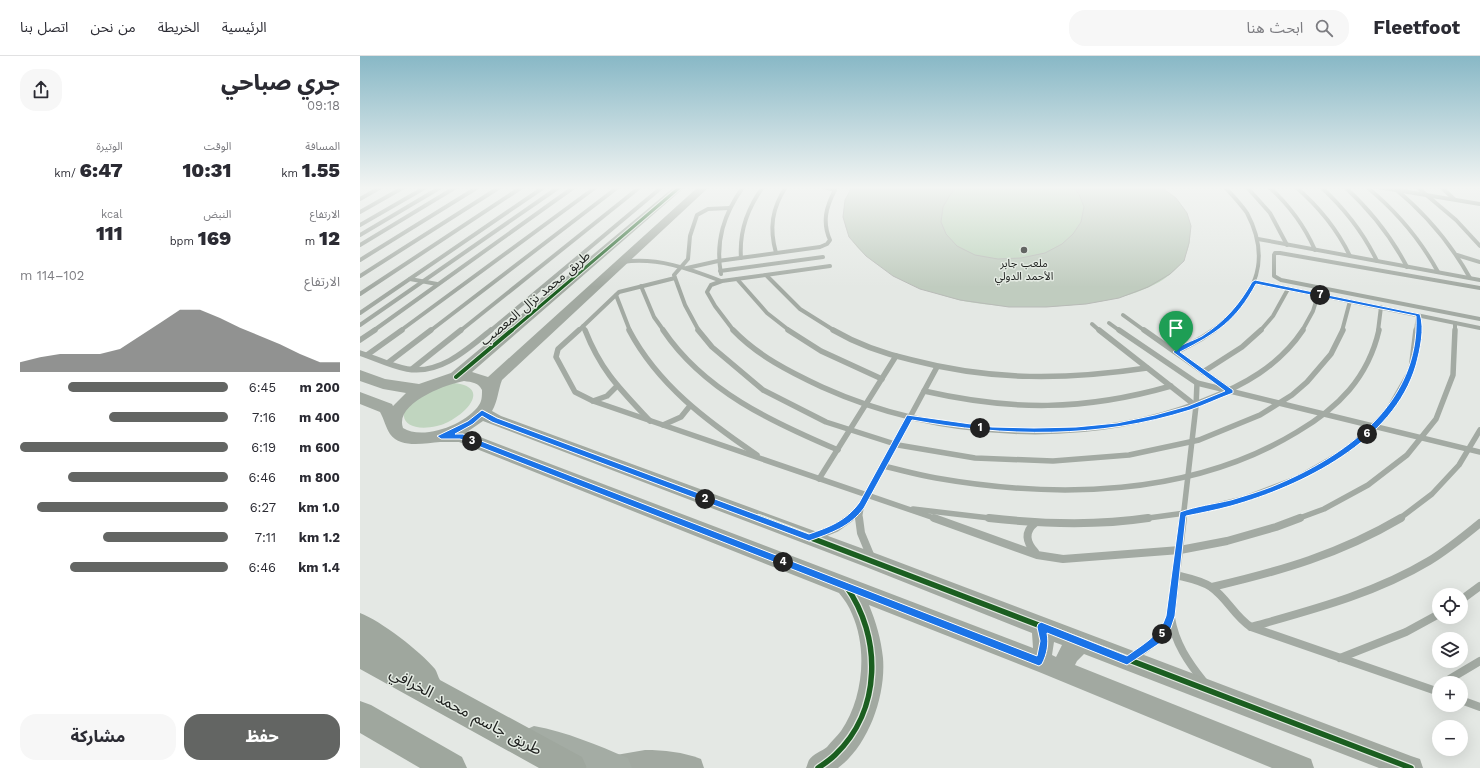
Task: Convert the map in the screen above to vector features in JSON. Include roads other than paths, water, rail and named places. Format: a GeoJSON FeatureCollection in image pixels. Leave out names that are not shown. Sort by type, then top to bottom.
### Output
{"type":"FeatureCollection","features":[{"type":"Feature","properties":{"kind":"highway"},"geometry":{"type":"LineString","coordinates":[[360,626],[400,656],[444,698]]}},
{"type":"Feature","properties":{"kind":"highway","name":"طريق جاسم محمد الخرافي"},"geometry":{"type":"LineString","coordinates":[[360,654],[444,698],[571,768]]}},
{"type":"Feature","properties":{"kind":"highway"},"geometry":{"type":"LineString","coordinates":[[360,716],[451,768]]}},
{"type":"Feature","properties":{"kind":"main road"},"geometry":{"type":"LineString","coordinates":[[512,735],[549,741],[583,752],[617,768]]}},
{"type":"Feature","properties":{"kind":"street","name":"طريق محمد نزال المعصب"},"geometry":{"type":"LineString","coordinates":[[456,377],[641,220]]}},
{"type":"Feature","properties":{"kind":"street"},"geometry":{"type":"LineString","coordinates":[[362,400],[386,408],[396,430],[403,436],[413,439],[426,439],[441,436],[471,422],[482,413],[490,401],[490,390],[495,377],[668,220]]}},
{"type":"Feature","properties":{"kind":"street"},"geometry":{"type":"LineString","coordinates":[[360,376],[383,384],[420,390]]}},
{"type":"Feature","properties":{"kind":"street"},"geometry":{"type":"LineString","coordinates":[[394,423],[396,414],[401,406],[420,390],[444,380],[456,377],[472,377],[484,382],[490,390]]}},
{"type":"Feature","properties":{"kind":"street"},"geometry":{"type":"LineString","coordinates":[[482,413],[495,420],[873,562],[1411,768]]}},
{"type":"Feature","properties":{"kind":"street"},"geometry":{"type":"LineString","coordinates":[[441,436],[460,436],[1039,661],[1302,768]]}},
{"type":"Feature","properties":{"kind":"street"},"geometry":{"type":"LineString","coordinates":[[818,768],[843,747],[858,726],[866,704],[871,681],[872,658],[870,638],[859,607],[846,586]]}},
{"type":"Feature","properties":{"kind":"street"},"geometry":{"type":"LineString","coordinates":[[1039,661],[1042,655],[1044,641],[1041,627]]}},
{"type":"Feature","properties":{"kind":"street"},"geometry":{"type":"LineString","coordinates":[[1062,671],[1068,654],[1080,642]]}},
{"type":"Feature","properties":{"kind":"street"},"geometry":{"type":"LineString","coordinates":[[617,768],[636,763],[655,761],[673,763],[692,768]]}},
{"type":"Feature","properties":{"kind":"lane"},"geometry":{"type":"LineString","coordinates":[[360,235],[384,220]]}},
{"type":"Feature","properties":{"kind":"lane"},"geometry":{"type":"LineString","coordinates":[[360,245],[401,220]]}},
{"type":"Feature","properties":{"kind":"lane"},"geometry":{"type":"LineString","coordinates":[[360,260],[424,220]]}},
{"type":"Feature","properties":{"kind":"lane"},"geometry":{"type":"LineString","coordinates":[[360,276],[448,220]]}},
{"type":"Feature","properties":{"kind":"lane"},"geometry":{"type":"LineString","coordinates":[[360,294],[472,220]]}},
{"type":"Feature","properties":{"kind":"lane"},"geometry":{"type":"LineString","coordinates":[[360,313],[495,220]]}},
{"type":"Feature","properties":{"kind":"lane"},"geometry":{"type":"LineString","coordinates":[[360,325],[510,220]]}},
{"type":"Feature","properties":{"kind":"lane"},"geometry":{"type":"LineString","coordinates":[[360,340],[527,220]]}},
{"type":"Feature","properties":{"kind":"lane"},"geometry":{"type":"LineString","coordinates":[[368,355],[551,220]]}},
{"type":"Feature","properties":{"kind":"lane"},"geometry":{"type":"LineString","coordinates":[[389,362],[575,220]]}},
{"type":"Feature","properties":{"kind":"lane"},"geometry":{"type":"LineString","coordinates":[[412,369],[598,220]]}},
{"type":"Feature","properties":{"kind":"lane"},"geometry":{"type":"LineString","coordinates":[[360,353],[412,369],[432,367],[458,356],[622,220]]}},
{"type":"Feature","properties":{"kind":"lane"},"geometry":{"type":"LineString","coordinates":[[695,220],[690,236],[688,259],[675,274],[675,278],[682,300],[694,324],[712,347],[724,359],[752,382],[787,403],[828,422],[895,444],[965,457],[1044,462],[1126,456],[1156,451],[1192,442],[1235,427],[1281,403],[1311,379],[1332,354],[1347,322],[1350,301]]}},
{"type":"Feature","properties":{"kind":"lane"},"geometry":{"type":"LineString","coordinates":[[722,281],[718,261],[718,242],[724,220]]}},
{"type":"Feature","properties":{"kind":"lane"},"geometry":{"type":"LineString","coordinates":[[741,258],[740,238],[744,220]]}},
{"type":"Feature","properties":{"kind":"lane"},"geometry":{"type":"LineString","coordinates":[[772,220],[772,237],[776,253]]}},
{"type":"Feature","properties":{"kind":"lane"},"geometry":{"type":"LineString","coordinates":[[636,250],[638,256],[645,260],[687,268],[718,261],[820,247],[829,243],[830,240],[825,220]]}},
{"type":"Feature","properties":{"kind":"lane"},"geometry":{"type":"LineString","coordinates":[[1176,352],[1204,337],[1227,320],[1244,302],[1255,282],[1259,264],[1258,239],[1250,220]]}},
{"type":"Feature","properties":{"kind":"lane"},"geometry":{"type":"LineString","coordinates":[[1275,220],[1287,244]]}},
{"type":"Feature","properties":{"kind":"lane"},"geometry":{"type":"LineString","coordinates":[[1300,220],[1315,250]]}},
{"type":"Feature","properties":{"kind":"lane"},"geometry":{"type":"LineString","coordinates":[[1328,220],[1340,237],[1350,256]]}},
{"type":"Feature","properties":{"kind":"lane"},"geometry":{"type":"LineString","coordinates":[[1352,220],[1360,230],[1377,261]]}},
{"type":"Feature","properties":{"kind":"lane"},"geometry":{"type":"LineString","coordinates":[[1377,220],[1399,250],[1407,267]]}},
{"type":"Feature","properties":{"kind":"lane"},"geometry":{"type":"LineString","coordinates":[[1402,220],[1424,247],[1438,272]]}},
{"type":"Feature","properties":{"kind":"lane"},"geometry":{"type":"LineString","coordinates":[[1429,220],[1436,227],[1457,255],[1470,278]]}},
{"type":"Feature","properties":{"kind":"lane"},"geometry":{"type":"LineString","coordinates":[[1456,220],[1480,246]]}},
{"type":"Feature","properties":{"kind":"lane"},"geometry":{"type":"LineString","coordinates":[[481,230],[506,235]]}},
{"type":"Feature","properties":{"kind":"lane"},"geometry":{"type":"LineString","coordinates":[[1258,239],[1480,280]]}},
{"type":"Feature","properties":{"kind":"lane"},"geometry":{"type":"LineString","coordinates":[[1480,288],[1280,253],[1275,253],[1274,255],[1274,276],[1281,280],[1480,319]]}},
{"type":"Feature","properties":{"kind":"lane"},"geometry":{"type":"LineString","coordinates":[[1457,255],[1480,262]]}},
{"type":"Feature","properties":{"kind":"lane"},"geometry":{"type":"LineString","coordinates":[[720,271],[824,257]]}},
{"type":"Feature","properties":{"kind":"lane"},"geometry":{"type":"LineString","coordinates":[[623,262],[645,260]]}},
{"type":"Feature","properties":{"kind":"lane"},"geometry":{"type":"LineString","coordinates":[[1464,267],[1480,262]]}},
{"type":"Feature","properties":{"kind":"lane"},"geometry":{"type":"LineString","coordinates":[[830,266],[722,281],[711,285],[707,292],[722,316],[746,341],[766,357],[791,373],[833,393],[866,405],[910,417],[971,427],[1013,430],[1056,431],[1097,428],[1136,422],[1196,406],[1230,391],[1260,374],[1289,349],[1308,322],[1318,295]]}},
{"type":"Feature","properties":{"kind":"lane"},"geometry":{"type":"LineString","coordinates":[[687,268],[722,281]]}},
{"type":"Feature","properties":{"kind":"lane"},"geometry":{"type":"LineString","coordinates":[[766,275],[786,298],[815,320],[852,339],[896,356],[937,367],[989,375],[1044,378],[1097,376],[1147,368]]}},
{"type":"Feature","properties":{"kind":"lane"},"geometry":{"type":"LineString","coordinates":[[675,278],[624,290],[616,295],[558,350],[556,354],[575,392],[583,398],[1054,559],[1179,550],[1265,531],[1321,510],[1372,483],[1400,461],[1423,438],[1441,410],[1452,381],[1457,352],[1455,323]]}},
{"type":"Feature","properties":{"kind":"lane"},"geometry":{"type":"LineString","coordinates":[[410,279],[437,284]]}},
{"type":"Feature","properties":{"kind":"lane"},"geometry":{"type":"LineString","coordinates":[[737,280],[761,308],[795,336],[841,362],[882,379]]}},
{"type":"Feature","properties":{"kind":"lane"},"geometry":{"type":"LineString","coordinates":[[1255,282],[1480,328]]}},
{"type":"Feature","properties":{"kind":"lane"},"geometry":{"type":"LineString","coordinates":[[641,286],[648,307],[664,333],[678,350],[705,376],[740,402],[767,418],[797,433],[838,450]]}},
{"type":"Feature","properties":{"kind":"lane"},"geometry":{"type":"LineString","coordinates":[[1203,372],[1244,347],[1264,329],[1278,310],[1288,289]]}},
{"type":"Feature","properties":{"kind":"lane"},"geometry":{"type":"LineString","coordinates":[[616,295],[626,326],[643,356],[659,376],[689,407],[719,430],[765,461]]}},
{"type":"Feature","properties":{"kind":"lane"},"geometry":{"type":"LineString","coordinates":[[883,466],[971,484],[1041,490],[1110,488],[1154,483],[1187,476],[1233,463],[1268,449],[1298,434],[1325,414],[1352,388],[1368,363],[1377,338],[1380,307]]}},
{"type":"Feature","properties":{"kind":"lane"},"geometry":{"type":"LineString","coordinates":[[1123,315],[1230,391]]}},
{"type":"Feature","properties":{"kind":"lane"},"geometry":{"type":"LineString","coordinates":[[900,507],[999,520],[1035,523],[1107,523],[1183,514],[1231,503],[1293,481],[1344,452],[1375,426],[1398,397],[1410,374],[1418,345],[1418,315]]}},
{"type":"Feature","properties":{"kind":"lane"},"geometry":{"type":"LineString","coordinates":[[1109,323],[1197,383],[1480,452]]}},
{"type":"Feature","properties":{"kind":"lane"},"geometry":{"type":"LineString","coordinates":[[1092,324],[1196,406]]}},
{"type":"Feature","properties":{"kind":"lane"},"geometry":{"type":"LineString","coordinates":[[583,326],[595,355],[617,386],[651,421]]}},
{"type":"Feature","properties":{"kind":"lane"},"geometry":{"type":"LineString","coordinates":[[819,479],[896,356]]}},
{"type":"Feature","properties":{"kind":"lane"},"geometry":{"type":"LineString","coordinates":[[809,538],[825,533],[843,524],[862,506],[937,367]]}},
{"type":"Feature","properties":{"kind":"lane"},"geometry":{"type":"LineString","coordinates":[[1127,660],[1157,640],[1163,633],[1170,616],[1192,442],[1197,383]]}},
{"type":"Feature","properties":{"kind":"lane"},"geometry":{"type":"LineString","coordinates":[[593,401],[607,396],[617,386]]}},
{"type":"Feature","properties":{"kind":"lane"},"geometry":{"type":"LineString","coordinates":[[924,391],[991,404],[1060,406],[1111,401],[1142,395],[1171,386]]}},
{"type":"Feature","properties":{"kind":"lane"},"geometry":{"type":"LineString","coordinates":[[663,425],[681,417],[689,407]]}},
{"type":"Feature","properties":{"kind":"lane"},"geometry":{"type":"LineString","coordinates":[[1212,587],[1265,576],[1295,567],[1331,554],[1369,537],[1402,517],[1430,495],[1452,473],[1470,449],[1480,430]]}},
{"type":"Feature","properties":{"kind":"lane"},"geometry":{"type":"LineString","coordinates":[[862,506],[859,528],[864,544],[873,562]]}},
{"type":"Feature","properties":{"kind":"lane"},"geometry":{"type":"LineString","coordinates":[[1035,523],[1029,528],[1026,537],[1029,546],[1036,554]]}},
{"type":"Feature","properties":{"kind":"lane"},"geometry":{"type":"LineString","coordinates":[[1251,627],[1333,604],[1387,584],[1432,560],[1458,542],[1480,523]]}},
{"type":"Feature","properties":{"kind":"lane"},"geometry":{"type":"LineString","coordinates":[[1176,575],[1212,587],[1239,618],[1251,627],[1432,690]]}},
{"type":"Feature","properties":{"kind":"lane"},"geometry":{"type":"LineString","coordinates":[[1468,595],[1480,586]]}},
{"type":"Feature","properties":{"kind":"lane"},"geometry":{"type":"LineString","coordinates":[[1170,616],[1174,635],[1181,650],[1191,666],[1213,693]]}},
{"type":"Feature","properties":{"kind":"lane"},"geometry":{"type":"LineString","coordinates":[[1340,658],[1406,632],[1432,618]]}},
{"type":"Feature","properties":{"kind":"lane"},"geometry":{"type":"LineString","coordinates":[[1455,676],[1480,661]]}},
{"type":"Feature","properties":{"kind":"lane"},"geometry":{"type":"LineString","coordinates":[[1468,703],[1480,707]]}},
{"type":"Feature","properties":{"kind":"place","name":"ملعب جابر الأحمد الدولي"},"geometry":{"type":"Point","coordinates":[1024,250]}}]}
